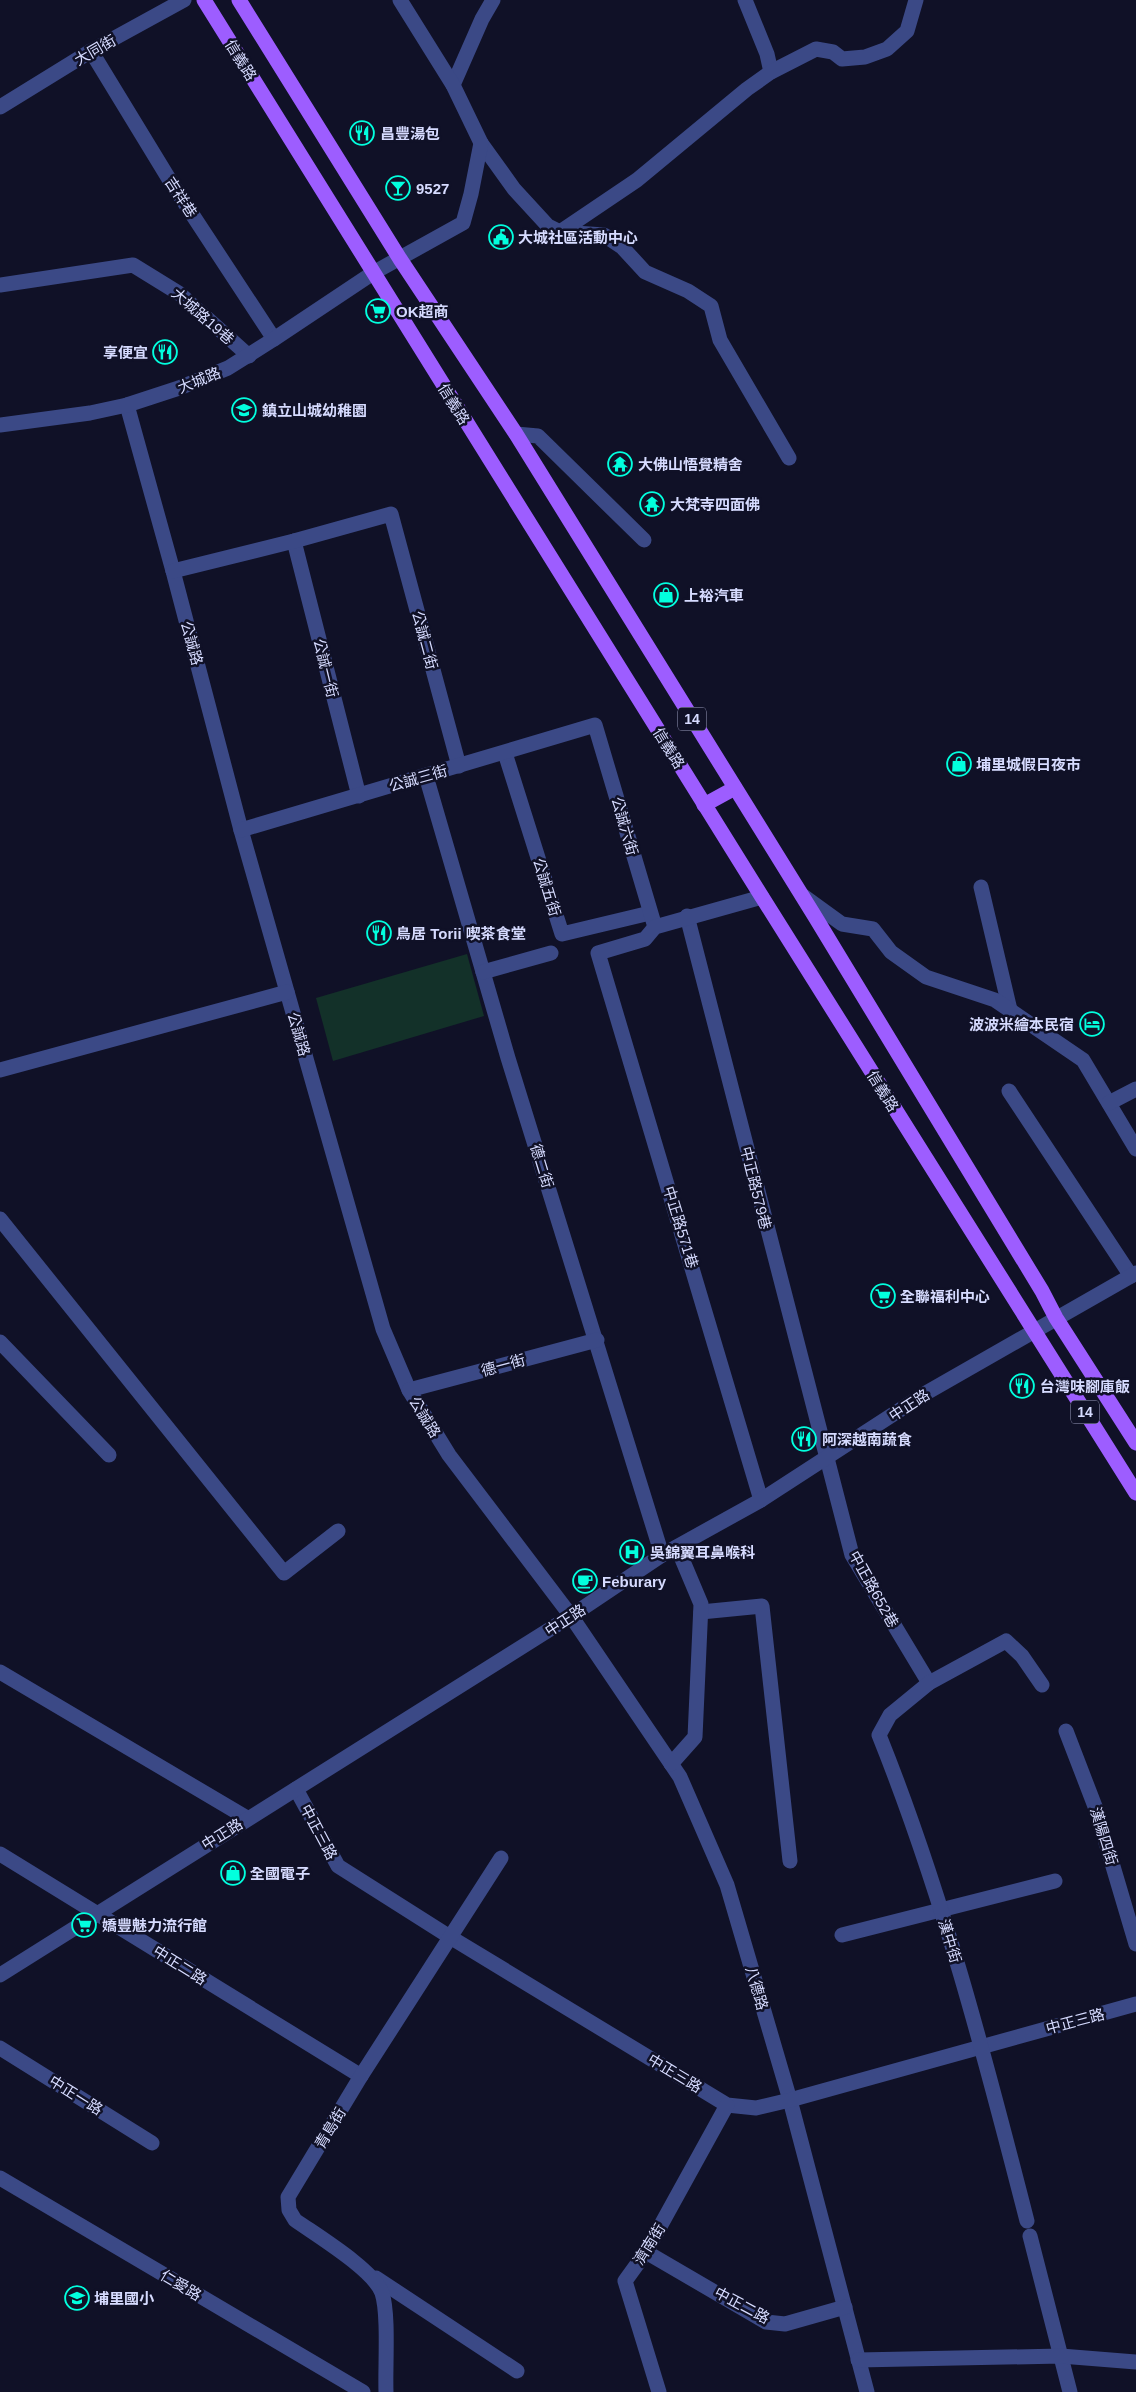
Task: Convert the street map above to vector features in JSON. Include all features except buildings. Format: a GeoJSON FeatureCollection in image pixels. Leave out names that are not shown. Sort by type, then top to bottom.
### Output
{"type":"FeatureCollection","features":[{"type":"Feature","properties":{"kind":"main road","name":"信義路"},"geometry":{"type":"LineString","coordinates":[[204,0],[704,805],[1136,1493]]}},
{"type":"Feature","properties":{"kind":"main road","name":"信義路"},"geometry":{"type":"LineString","coordinates":[[239,0],[400,259],[516,434],[800,894],[1037,1283],[1056,1318],[1136,1443]]}},
{"type":"Feature","properties":{"kind":"main road"},"geometry":{"type":"LineString","coordinates":[[704,805],[734,788]]}},
{"type":"Feature","properties":{"kind":"street","name":"大同街"},"geometry":{"type":"LineString","coordinates":[[4,105],[91,51],[184,0]]}},
{"type":"Feature","properties":{"kind":"street"},"geometry":{"type":"LineString","coordinates":[[400,0],[453,85],[481,143],[514,188],[548,226],[560,232],[604,235],[622,247],[645,272],[688,291],[711,306],[720,340],[789,458]]}},
{"type":"Feature","properties":{"kind":"street"},"geometry":{"type":"LineString","coordinates":[[453,85],[482,19],[493,0]]}},
{"type":"Feature","properties":{"kind":"street"},"geometry":{"type":"LineString","coordinates":[[745,0],[767,54],[771,72]]}},
{"type":"Feature","properties":{"kind":"street"},"geometry":{"type":"LineString","coordinates":[[560,232],[637,180],[747,89],[771,72],[816,50],[834,52],[842,58],[865,57],[887,49],[907,31],[916,0]]}},
{"type":"Feature","properties":{"kind":"street","name":"吉祥巷"},"geometry":{"type":"LineString","coordinates":[[91,51],[169,179],[274,339]]}},
{"type":"Feature","properties":{"kind":"street","name":"大城路"},"geometry":{"type":"LineString","coordinates":[[0,425],[90,414],[127,405],[179,388],[228,368],[373,273],[463,223],[481,143]]}},
{"type":"Feature","properties":{"kind":"street","name":"大城路19巷"},"geometry":{"type":"LineString","coordinates":[[0,285],[133,265],[180,294],[248,356]]}},
{"type":"Feature","properties":{"kind":"street","name":"公誠路"},"geometry":{"type":"LineString","coordinates":[[127,405],[241,830],[383,1330],[409,1390],[449,1455],[572,1616]]}},
{"type":"Feature","properties":{"kind":"street"},"geometry":{"type":"LineString","coordinates":[[516,434],[538,436],[644,540]]}},
{"type":"Feature","properties":{"kind":"street","name":"公誠二街"},"geometry":{"type":"LineString","coordinates":[[294,541],[391,514],[459,766]]}},
{"type":"Feature","properties":{"kind":"street"},"geometry":{"type":"LineString","coordinates":[[173,571],[294,541]]}},
{"type":"Feature","properties":{"kind":"street","name":"公誠一街"},"geometry":{"type":"LineString","coordinates":[[294,541],[359,796]]}},
{"type":"Feature","properties":{"kind":"street","name":"公誠三街"},"geometry":{"type":"LineString","coordinates":[[241,830],[595,725]]}},
{"type":"Feature","properties":{"kind":"street","name":"公誠六街"},"geometry":{"type":"LineString","coordinates":[[595,725],[652,920]]}},
{"type":"Feature","properties":{"kind":"street","name":"公誠五街"},"geometry":{"type":"LineString","coordinates":[[505,753],[562,934],[652,920]]}},
{"type":"Feature","properties":{"kind":"street","name":"德二街"},"geometry":{"type":"LineString","coordinates":[[426,776],[483,972],[662,1555]]}},
{"type":"Feature","properties":{"kind":"street"},"geometry":{"type":"LineString","coordinates":[[980,886],[1010,1010]]}},
{"type":"Feature","properties":{"kind":"street"},"geometry":{"type":"LineString","coordinates":[[800,894],[842,924],[873,929],[891,952],[926,977],[995,1000],[1083,1060],[1136,1149]]}},
{"type":"Feature","properties":{"kind":"street"},"geometry":{"type":"LineString","coordinates":[[652,920],[686,916],[762,897]]}},
{"type":"Feature","properties":{"kind":"street","name":"中正路579巷"},"geometry":{"type":"LineString","coordinates":[[686,916],[826,1459]]}},
{"type":"Feature","properties":{"kind":"street","name":"中正路571巷"},"geometry":{"type":"LineString","coordinates":[[652,920],[645,938],[598,953],[761,1500]]}},
{"type":"Feature","properties":{"kind":"street"},"geometry":{"type":"LineString","coordinates":[[483,972],[551,953]]}},
{"type":"Feature","properties":{"kind":"street"},"geometry":{"type":"LineString","coordinates":[[0,1070],[287,992]]}},
{"type":"Feature","properties":{"kind":"street"},"geometry":{"type":"LineString","coordinates":[[1108,1103],[1136,1090]]}},
{"type":"Feature","properties":{"kind":"street"},"geometry":{"type":"LineString","coordinates":[[1009,1091],[1133,1275]]}},
{"type":"Feature","properties":{"kind":"street"},"geometry":{"type":"LineString","coordinates":[[0,1219],[284,1572],[338,1531]]}},
{"type":"Feature","properties":{"kind":"street","name":"中正路"},"geometry":{"type":"LineString","coordinates":[[0,1975],[572,1616],[662,1555],[761,1500],[926,1393],[1033,1330],[1133,1275]]}},
{"type":"Feature","properties":{"kind":"street","name":"德一街"},"geometry":{"type":"LineString","coordinates":[[409,1390],[597,1340]]}},
{"type":"Feature","properties":{"kind":"street"},"geometry":{"type":"LineString","coordinates":[[0,1342],[109,1455]]}},
{"type":"Feature","properties":{"kind":"street","name":"中正路652巷"},"geometry":{"type":"LineString","coordinates":[[826,1459],[852,1555],[930,1683]]}},
{"type":"Feature","properties":{"kind":"street"},"geometry":{"type":"LineString","coordinates":[[671,1764],[695,1737],[701,1612],[701,1604],[677,1547]]}},
{"type":"Feature","properties":{"kind":"street"},"geometry":{"type":"LineString","coordinates":[[701,1612],[762,1606],[790,1862]]}},
{"type":"Feature","properties":{"kind":"street","name":"八德路"},"geometry":{"type":"LineString","coordinates":[[572,1616],[680,1777],[726,1885],[790,2100],[867,2392]]}},
{"type":"Feature","properties":{"kind":"street"},"geometry":{"type":"LineString","coordinates":[[930,1683],[1006,1641],[1022,1656],[1042,1685]]}},
{"type":"Feature","properties":{"kind":"street"},"geometry":{"type":"LineString","coordinates":[[0,1672],[248,1818]]}},
{"type":"Feature","properties":{"kind":"street","name":"漢中街"},"geometry":{"type":"LineString","coordinates":[[930,1683],[890,1715],[879,1735],[908,1806],[982,2046],[1070,2392]]}},
{"type":"Feature","properties":{"kind":"street","name":"漢陽四街"},"geometry":{"type":"LineString","coordinates":[[1066,1731],[1096,1809],[1136,1944]]}},
{"type":"Feature","properties":{"kind":"street","name":"中正三路"},"geometry":{"type":"LineString","coordinates":[[296,1789],[338,1866],[450,1937],[727,2104],[756,2108],[790,2100],[1136,2004]]}},
{"type":"Feature","properties":{"kind":"street","name":"中正二路"},"geometry":{"type":"LineString","coordinates":[[0,1854],[361,2076]]}},
{"type":"Feature","properties":{"kind":"street","name":"青島街"},"geometry":{"type":"LineString","coordinates":[[386,2392],[385,2315],[382,2292],[371,2275],[295,2220],[289,2210],[288,2197],[361,2076],[501,1858]]}},
{"type":"Feature","properties":{"kind":"street"},"geometry":{"type":"LineString","coordinates":[[842,1934],[1055,1881]]}},
{"type":"Feature","properties":{"kind":"street","name":"中正一路"},"geometry":{"type":"LineString","coordinates":[[0,2048],[152,2142]]}},
{"type":"Feature","properties":{"kind":"street","name":"濟南街"},"geometry":{"type":"LineString","coordinates":[[659,2392],[624,2281],[646,2252],[727,2104]]}},
{"type":"Feature","properties":{"kind":"street","name":"仁愛路"},"geometry":{"type":"LineString","coordinates":[[0,2178],[363,2392]]}},
{"type":"Feature","properties":{"kind":"street","name":"中正二路"},"geometry":{"type":"LineString","coordinates":[[646,2252],[766,2322],[784,2324],[844,2307]]}},
{"type":"Feature","properties":{"kind":"street"},"geometry":{"type":"LineString","coordinates":[[371,2275],[517,2371]]}},
{"type":"Feature","properties":{"kind":"street"},"geometry":{"type":"LineString","coordinates":[[858,2360],[1061,2356],[1136,2362]]}},
{"type":"Feature","properties":{"kind":"green space"},"geometry":{"type":"Polygon","coordinates":[[[467,954],[484,1016],[333,1061],[316,998],[467,954]]]}},
{"type":"Feature","properties":{"kind":"place","name":"昌豐湯包"},"geometry":{"type":"Point","coordinates":[362,133]}},
{"type":"Feature","properties":{"kind":"place","name":"9527"},"geometry":{"type":"Point","coordinates":[398,188]}},
{"type":"Feature","properties":{"kind":"place","name":"大城社區活動中心"},"geometry":{"type":"Point","coordinates":[501,237]}},
{"type":"Feature","properties":{"kind":"place","name":"OK超商"},"geometry":{"type":"Point","coordinates":[378,311]}},
{"type":"Feature","properties":{"kind":"place","name":"享便宜"},"geometry":{"type":"Point","coordinates":[165,352]}},
{"type":"Feature","properties":{"kind":"place","name":"鎮立山城幼稚園"},"geometry":{"type":"Point","coordinates":[244,410]}},
{"type":"Feature","properties":{"kind":"place","name":"大佛山悟覺精舍"},"geometry":{"type":"Point","coordinates":[620,464]}},
{"type":"Feature","properties":{"kind":"place","name":"大梵寺四面佛"},"geometry":{"type":"Point","coordinates":[652,504]}},
{"type":"Feature","properties":{"kind":"place","name":"上裕汽車"},"geometry":{"type":"Point","coordinates":[666,595]}},
{"type":"Feature","properties":{"kind":"place","name":"埔里城假日夜市"},"geometry":{"type":"Point","coordinates":[959,764]}},
{"type":"Feature","properties":{"kind":"place","name":"鳥居 Torii 喫茶食堂"},"geometry":{"type":"Point","coordinates":[379,933]}},
{"type":"Feature","properties":{"kind":"place","name":"波波米繪本民宿"},"geometry":{"type":"Point","coordinates":[1092,1024]}},
{"type":"Feature","properties":{"kind":"place","name":"全聯福利中心"},"geometry":{"type":"Point","coordinates":[883,1296]}},
{"type":"Feature","properties":{"kind":"place","name":"台灣味腳庫飯"},"geometry":{"type":"Point","coordinates":[1022,1386]}},
{"type":"Feature","properties":{"kind":"place","name":"阿深越南蔬食"},"geometry":{"type":"Point","coordinates":[804,1439]}},
{"type":"Feature","properties":{"kind":"place","name":"吳錦翼耳鼻喉科"},"geometry":{"type":"Point","coordinates":[632,1552]}},
{"type":"Feature","properties":{"kind":"place","name":"Feburary"},"geometry":{"type":"Point","coordinates":[585,1581]}},
{"type":"Feature","properties":{"kind":"place","name":"全國電子"},"geometry":{"type":"Point","coordinates":[233,1873]}},
{"type":"Feature","properties":{"kind":"place","name":"嬌豐魅力流行館"},"geometry":{"type":"Point","coordinates":[84,1925]}},
{"type":"Feature","properties":{"kind":"place","name":"埔里國小"},"geometry":{"type":"Point","coordinates":[77,2298]}}]}
